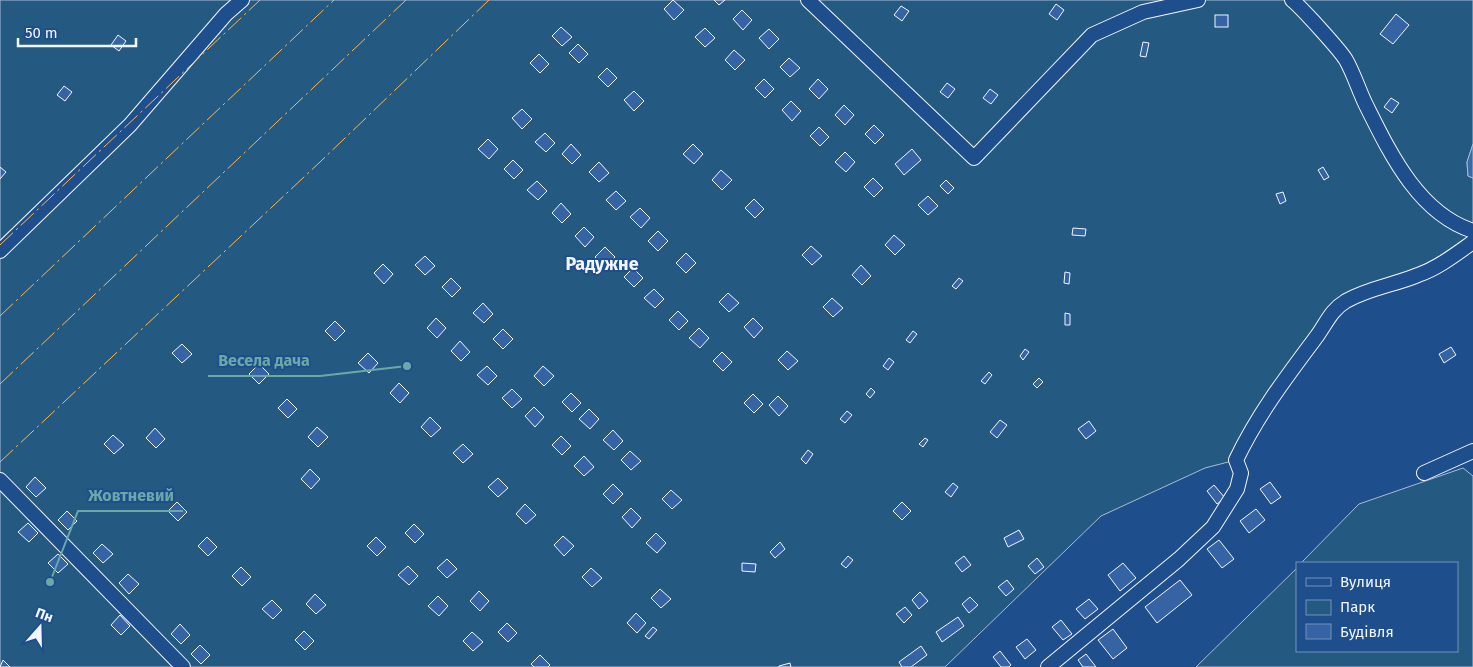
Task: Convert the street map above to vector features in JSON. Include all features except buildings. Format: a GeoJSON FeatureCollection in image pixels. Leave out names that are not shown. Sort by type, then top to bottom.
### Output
{"type":"FeatureCollection","features":[{"type":"Feature","properties":{"kind":"street"},"geometry":{"type":"LineString","coordinates":[[0,251],[130,125],[226,14],[242,0]]}},
{"type":"Feature","properties":{"kind":"street"},"geometry":{"type":"LineString","coordinates":[[808,0],[974,158],[1092,35],[1143,12],[1198,0]]}},
{"type":"Feature","properties":{"kind":"street"},"geometry":{"type":"LineString","coordinates":[[1292,0],[1345,59],[1366,105],[1405,176],[1424,199],[1445,215],[1473,231]]}},
{"type":"Feature","properties":{"kind":"street"},"geometry":{"type":"LineString","coordinates":[[1048,667],[1179,559],[1213,527],[1237,489],[1241,473],[1236,460],[1248,434],[1270,398],[1319,333],[1333,310],[1364,291],[1419,275],[1449,259],[1473,242]]}},
{"type":"Feature","properties":{"kind":"street"},"geometry":{"type":"LineString","coordinates":[[1424,473],[1473,451]]}},
{"type":"Feature","properties":{"kind":"street"},"geometry":{"type":"LineString","coordinates":[[0,480],[183,667]]}},
{"type":"Feature","properties":{"kind":"green space"},"geometry":{"type":"Polygon","coordinates":[[[0,0],[1473,0],[1473,144],[1467,162],[1468,176],[1473,178],[1473,242],[1449,259],[1345,302],[1236,460],[1205,468],[1101,516],[945,667],[0,667],[0,0]]]}},
{"type":"Feature","properties":{"kind":"green space"},"geometry":{"type":"Polygon","coordinates":[[[1463,468],[1473,476],[1473,667],[1196,667],[1296,569],[1296,652],[1458,652],[1458,562],[1302,562],[1359,504],[1463,468]]]}},
{"type":"Feature","properties":{"kind":"shaded area"},"geometry":{"type":"Polygon","coordinates":[[[1473,144],[1473,178],[1468,176],[1467,162],[1473,144]]]}},
{"type":"Feature","properties":{"kind":"power"},"geometry":{"type":"LineString","coordinates":[[0,245],[260,0]]}},
{"type":"Feature","properties":{"kind":"power"},"geometry":{"type":"LineString","coordinates":[[0,316],[334,0]]}},
{"type":"Feature","properties":{"kind":"power"},"geometry":{"type":"LineString","coordinates":[[0,384],[406,0]]}},
{"type":"Feature","properties":{"kind":"power"},"geometry":{"type":"LineString","coordinates":[[0,462],[320,162],[489,0]]}},
{"type":"Feature","properties":{"kind":"place","name":"Весела дача"},"geometry":{"type":"Point","coordinates":[407,366]}},
{"type":"Feature","properties":{"kind":"place","name":"Жовтневий"},"geometry":{"type":"Point","coordinates":[50,582]}},
{"type":"Feature","properties":{"kind":"district","name":"Радужне"},"geometry":{"type":"Point","coordinates":[602,264]}}]}
